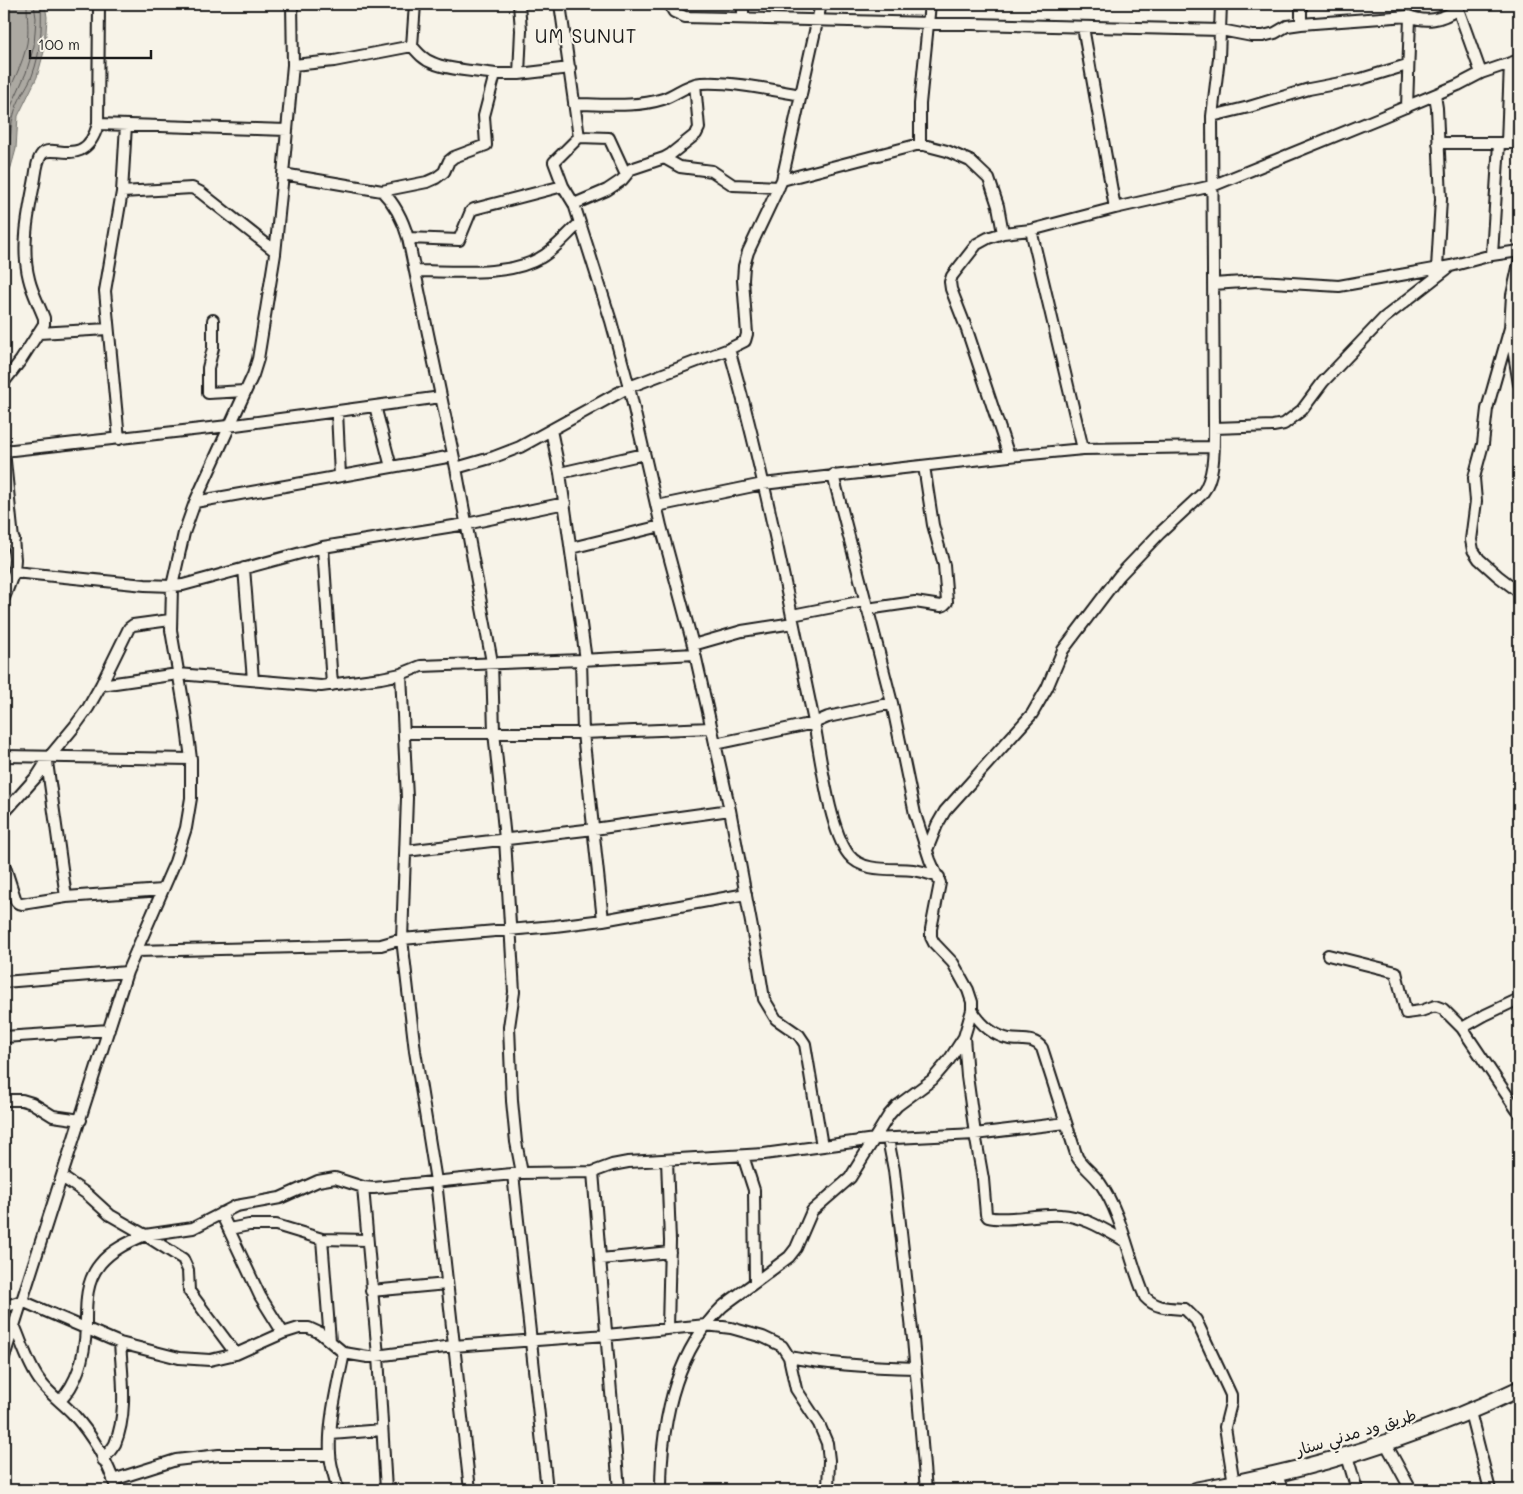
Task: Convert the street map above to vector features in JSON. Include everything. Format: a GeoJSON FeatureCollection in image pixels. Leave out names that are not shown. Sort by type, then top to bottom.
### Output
{"type":"FeatureCollection","features":[{"type":"Feature","properties":{"kind":"highway","name":"طريق ود مدني سنار"},"geometry":{"type":"LineString","coordinates":[[1197,1490],[1277,1474],[1386,1444],[1470,1412],[1519,1389]]}},
{"type":"Feature","properties":{"kind":"street"},"geometry":{"type":"LineString","coordinates":[[4,382],[44,324],[44,318],[28,278],[26,248],[29,208],[38,162],[42,154],[48,151],[77,152],[96,133],[98,124],[99,4]]}},
{"type":"Feature","properties":{"kind":"street"},"geometry":{"type":"LineString","coordinates":[[4,1357],[127,972],[175,862],[186,828],[191,798],[191,759],[170,620],[172,586],[184,533],[195,502],[258,359],[275,251],[283,174],[293,65],[292,4]]}},
{"type":"Feature","properties":{"kind":"street"},"geometry":{"type":"LineString","coordinates":[[415,4],[412,46],[424,58],[434,64],[495,74],[519,74],[570,68]]}},
{"type":"Feature","properties":{"kind":"street"},"geometry":{"type":"LineString","coordinates":[[518,4],[521,30],[519,74]]}},
{"type":"Feature","properties":{"kind":"street"},"geometry":{"type":"LineString","coordinates":[[560,4],[579,137]]}},
{"type":"Feature","properties":{"kind":"street"},"geometry":{"type":"LineString","coordinates":[[669,4],[674,12],[685,17],[1220,30],[1252,36],[1276,33],[1286,26],[1301,24],[1410,17],[1419,20],[1430,20],[1450,14],[1458,6],[1481,73]]}},
{"type":"Feature","properties":{"kind":"street"},"geometry":{"type":"LineString","coordinates":[[743,4],[743,18]]}},
{"type":"Feature","properties":{"kind":"street"},"geometry":{"type":"LineString","coordinates":[[456,468],[494,458],[520,447],[629,387],[729,349],[745,341],[747,334],[743,280],[744,266],[748,252],[781,183],[820,4]]}},
{"type":"Feature","properties":{"kind":"street"},"geometry":{"type":"LineString","coordinates":[[920,144],[920,104],[930,4]]}},
{"type":"Feature","properties":{"kind":"street"},"geometry":{"type":"LineString","coordinates":[[927,850],[937,824],[945,811],[1032,714],[1047,688],[1063,650],[1099,602],[1160,533],[1207,488],[1214,447],[1212,116],[1218,72],[1221,4]]}},
{"type":"Feature","properties":{"kind":"street"},"geometry":{"type":"LineString","coordinates":[[1301,4],[1301,24]]}},
{"type":"Feature","properties":{"kind":"street"},"geometry":{"type":"LineString","coordinates":[[1407,106],[1410,17]]}},
{"type":"Feature","properties":{"kind":"street"},"geometry":{"type":"LineString","coordinates":[[1083,26],[1115,208]]}},
{"type":"Feature","properties":{"kind":"street"},"geometry":{"type":"LineString","coordinates":[[293,65],[334,61],[412,46]]}},
{"type":"Feature","properties":{"kind":"street"},"geometry":{"type":"LineString","coordinates":[[1009,456],[967,330],[951,290],[950,282],[952,276],[977,244],[988,238],[1031,230],[1115,208],[1212,186],[1435,95],[1481,73],[1515,62],[1503,143],[1492,255]]}},
{"type":"Feature","properties":{"kind":"street"},"geometry":{"type":"LineString","coordinates":[[1212,116],[1309,89],[1361,79],[1407,65]]}},
{"type":"Feature","properties":{"kind":"street"},"geometry":{"type":"LineString","coordinates":[[283,174],[382,191],[427,182],[436,178],[444,172],[449,161],[454,157],[486,145],[483,124],[484,116],[495,74]]}},
{"type":"Feature","properties":{"kind":"street"},"geometry":{"type":"LineString","coordinates":[[574,104],[663,100],[695,84],[723,84],[801,95]]}},
{"type":"Feature","properties":{"kind":"street"},"geometry":{"type":"LineString","coordinates":[[574,204],[607,190],[622,180],[631,168],[664,158],[698,132],[695,84]]}},
{"type":"Feature","properties":{"kind":"street"},"geometry":{"type":"LineString","coordinates":[[1435,95],[1438,108],[1441,199],[1437,268]]}},
{"type":"Feature","properties":{"kind":"street"},"geometry":{"type":"LineString","coordinates":[[98,124],[287,130]]}},
{"type":"Feature","properties":{"kind":"street"},"geometry":{"type":"LineString","coordinates":[[119,439],[105,285],[122,192],[126,125]]}},
{"type":"Feature","properties":{"kind":"street"},"geometry":{"type":"LineString","coordinates":[[626,175],[610,138],[579,137],[554,162],[563,186],[574,204],[612,321],[629,387],[661,526],[694,650],[730,810],[764,999],[776,1019],[799,1035],[806,1044],[822,1146]]}},
{"type":"Feature","properties":{"kind":"street"},"geometry":{"type":"LineString","coordinates":[[1438,144],[1519,143]]}},
{"type":"Feature","properties":{"kind":"street"},"geometry":{"type":"LineString","coordinates":[[664,158],[680,166],[712,171],[732,186],[781,183],[920,144],[947,151],[970,161],[989,179],[998,206],[1003,234]]}},
{"type":"Feature","properties":{"kind":"street"},"geometry":{"type":"LineString","coordinates":[[408,238],[459,240],[472,210],[563,186]]}},
{"type":"Feature","properties":{"kind":"street"},"geometry":{"type":"LineString","coordinates":[[122,192],[192,188],[200,192],[275,251]]}},
{"type":"Feature","properties":{"kind":"street"},"geometry":{"type":"LineString","coordinates":[[382,191],[396,206],[408,238],[456,468],[492,662],[494,732],[505,840],[511,929],[514,992],[509,1027],[518,1174],[531,1340],[547,1490]]}},
{"type":"Feature","properties":{"kind":"street"},"geometry":{"type":"LineString","coordinates":[[415,271],[512,269],[540,258],[580,223]]}},
{"type":"Feature","properties":{"kind":"street"},"geometry":{"type":"LineString","coordinates":[[1031,230],[1083,449]]}},
{"type":"Feature","properties":{"kind":"street"},"geometry":{"type":"LineString","coordinates":[[1213,284],[1258,281],[1340,286],[1451,266],[1492,255],[1519,251]]}},
{"type":"Feature","properties":{"kind":"street"},"geometry":{"type":"LineString","coordinates":[[1519,263],[1512,294],[1519,384]]}},
{"type":"Feature","properties":{"kind":"street"},"geometry":{"type":"LineString","coordinates":[[1214,428],[1284,424],[1302,410],[1323,382],[1384,318],[1451,266]]}},
{"type":"Feature","properties":{"kind":"street"},"geometry":{"type":"LineString","coordinates":[[213,320],[213,348],[208,368],[208,393],[245,391]]}},
{"type":"Feature","properties":{"kind":"street"},"geometry":{"type":"LineString","coordinates":[[1513,326],[1487,408],[1484,436],[1474,478],[1476,500],[1471,540],[1473,550],[1479,559],[1519,592]]}},
{"type":"Feature","properties":{"kind":"street"},"geometry":{"type":"LineString","coordinates":[[39,332],[108,329]]}},
{"type":"Feature","properties":{"kind":"street"},"geometry":{"type":"LineString","coordinates":[[729,349],[764,484],[830,804],[840,842],[850,856],[859,864],[871,867],[927,872],[939,877]]}},
{"type":"Feature","properties":{"kind":"street"},"geometry":{"type":"LineString","coordinates":[[4,598],[14,572],[9,540],[4,451],[228,426],[441,397]]}},
{"type":"Feature","properties":{"kind":"street"},"geometry":{"type":"LineString","coordinates":[[375,406],[391,467]]}},
{"type":"Feature","properties":{"kind":"street"},"geometry":{"type":"LineString","coordinates":[[337,411],[340,476]]}},
{"type":"Feature","properties":{"kind":"street"},"geometry":{"type":"LineString","coordinates":[[551,430],[565,503],[583,660],[583,733],[603,920]]}},
{"type":"Feature","properties":{"kind":"street"},"geometry":{"type":"LineString","coordinates":[[657,506],[764,484],[1009,456],[1083,449],[1214,447]]}},
{"type":"Feature","properties":{"kind":"street"},"geometry":{"type":"LineString","coordinates":[[560,473],[644,454]]}},
{"type":"Feature","properties":{"kind":"street"},"geometry":{"type":"LineString","coordinates":[[195,502],[453,456]]}},
{"type":"Feature","properties":{"kind":"street"},"geometry":{"type":"LineString","coordinates":[[101,685],[178,674],[321,686],[332,685],[400,674],[421,666],[583,660],[694,650],[742,631],[866,605],[914,602],[944,605],[946,602],[944,565],[933,525],[924,466]]}},
{"type":"Feature","properties":{"kind":"street"},"geometry":{"type":"LineString","coordinates":[[661,1490],[664,1430],[676,1384],[689,1351],[706,1325],[723,1306],[788,1257],[796,1248],[812,1211],[850,1178],[889,1115],[897,1106],[932,1080],[949,1060],[964,1037],[972,1010],[972,1002],[968,990],[953,963],[934,943],[931,937],[930,929],[940,889],[939,877],[930,860],[915,814],[892,702],[833,475]]}},
{"type":"Feature","properties":{"kind":"street"},"geometry":{"type":"LineString","coordinates":[[14,572],[145,585],[184,585],[323,547],[466,524],[565,503]]}},
{"type":"Feature","properties":{"kind":"street"},"geometry":{"type":"LineString","coordinates":[[571,548],[661,526]]}},
{"type":"Feature","properties":{"kind":"street"},"geometry":{"type":"LineString","coordinates":[[323,547],[332,685]]}},
{"type":"Feature","properties":{"kind":"street"},"geometry":{"type":"LineString","coordinates":[[244,568],[253,680]]}},
{"type":"Feature","properties":{"kind":"street"},"geometry":{"type":"LineString","coordinates":[[4,813],[38,775],[75,726],[101,685],[129,628],[133,625],[170,620]]}},
{"type":"Feature","properties":{"kind":"street"},"geometry":{"type":"LineString","coordinates":[[400,674],[407,798],[402,939],[415,1051],[436,1181],[470,1490]]}},
{"type":"Feature","properties":{"kind":"street"},"geometry":{"type":"LineString","coordinates":[[715,744],[814,723],[828,717],[892,702]]}},
{"type":"Feature","properties":{"kind":"street"},"geometry":{"type":"LineString","coordinates":[[404,733],[583,733],[711,728]]}},
{"type":"Feature","properties":{"kind":"street"},"geometry":{"type":"LineString","coordinates":[[4,756],[49,759],[191,759]]}},
{"type":"Feature","properties":{"kind":"street"},"geometry":{"type":"LineString","coordinates":[[49,759],[66,897]]}},
{"type":"Feature","properties":{"kind":"street"},"geometry":{"type":"LineString","coordinates":[[406,850],[505,840],[730,810]]}},
{"type":"Feature","properties":{"kind":"street"},"geometry":{"type":"LineString","coordinates":[[4,864],[18,903],[66,897],[162,890]]}},
{"type":"Feature","properties":{"kind":"street"},"geometry":{"type":"LineString","coordinates":[[136,951],[390,944],[402,939],[603,920],[746,894]]}},
{"type":"Feature","properties":{"kind":"street"},"geometry":{"type":"LineString","coordinates":[[1328,955],[1392,970],[1397,975],[1406,1013],[1439,1007],[1462,1028],[1519,1113]]}},
{"type":"Feature","properties":{"kind":"street"},"geometry":{"type":"LineString","coordinates":[[4,982],[127,972]]}},
{"type":"Feature","properties":{"kind":"street"},"geometry":{"type":"LineString","coordinates":[[1462,1028],[1519,999]]}},
{"type":"Feature","properties":{"kind":"street"},"geometry":{"type":"LineString","coordinates":[[972,1010],[979,1021],[997,1035],[1039,1043],[1077,1157],[1082,1166],[1100,1182],[1114,1211],[1145,1297],[1150,1303],[1159,1307],[1185,1309],[1196,1320],[1228,1386],[1232,1403],[1225,1427],[1234,1484]]}},
{"type":"Feature","properties":{"kind":"street"},"geometry":{"type":"LineString","coordinates":[[4,1037],[109,1030]]}},
{"type":"Feature","properties":{"kind":"street"},"geometry":{"type":"LineString","coordinates":[[964,1037],[974,1134],[988,1217],[1061,1215],[1074,1217],[1091,1223],[1125,1240]]}},
{"type":"Feature","properties":{"kind":"street"},"geometry":{"type":"LineString","coordinates":[[4,1100],[22,1100],[32,1103],[53,1116],[81,1120]]}},
{"type":"Feature","properties":{"kind":"street"},"geometry":{"type":"LineString","coordinates":[[60,1401],[68,1393],[78,1375],[82,1360],[88,1288],[99,1265],[109,1254],[145,1235],[193,1228],[236,1206],[280,1198],[306,1186],[329,1179],[341,1179],[363,1187],[374,1188],[518,1174],[593,1172],[620,1163],[743,1156],[875,1139],[974,1134],[1066,1123]]}},
{"type":"Feature","properties":{"kind":"street"},"geometry":{"type":"LineString","coordinates":[[888,1139],[894,1170],[916,1368],[926,1490]]}},
{"type":"Feature","properties":{"kind":"street"},"geometry":{"type":"LineString","coordinates":[[743,1156],[754,1190],[755,1282]]}},
{"type":"Feature","properties":{"kind":"street"},"geometry":{"type":"LineString","coordinates":[[667,1160],[670,1252],[668,1329]]}},
{"type":"Feature","properties":{"kind":"street"},"geometry":{"type":"LineString","coordinates":[[593,1172],[619,1490]]}},
{"type":"Feature","properties":{"kind":"street"},"geometry":{"type":"LineString","coordinates":[[62,1176],[110,1214],[183,1259],[186,1264],[188,1291],[236,1354]]}},
{"type":"Feature","properties":{"kind":"street"},"geometry":{"type":"LineString","coordinates":[[363,1187],[378,1356],[386,1490]]}},
{"type":"Feature","properties":{"kind":"street"},"geometry":{"type":"LineString","coordinates":[[221,1213],[260,1296],[283,1333]]}},
{"type":"Feature","properties":{"kind":"street"},"geometry":{"type":"LineString","coordinates":[[229,1230],[249,1225],[276,1225],[322,1239],[367,1240]]}},
{"type":"Feature","properties":{"kind":"street"},"geometry":{"type":"LineString","coordinates":[[322,1239],[330,1341]]}},
{"type":"Feature","properties":{"kind":"street"},"geometry":{"type":"LineString","coordinates":[[601,1259],[670,1252]]}},
{"type":"Feature","properties":{"kind":"street"},"geometry":{"type":"LineString","coordinates":[[371,1291],[447,1284]]}},
{"type":"Feature","properties":{"kind":"street"},"geometry":{"type":"LineString","coordinates":[[4,1306],[22,1301],[120,1344],[179,1358],[210,1360],[236,1354],[299,1328],[309,1328],[320,1333],[344,1353],[355,1356],[378,1356],[453,1346],[607,1335],[706,1325],[731,1328],[782,1346],[789,1357],[796,1389],[819,1424],[827,1443],[829,1460],[828,1490]]}},
{"type":"Feature","properties":{"kind":"street"},"geometry":{"type":"LineString","coordinates":[[14,1325],[32,1369],[41,1383],[88,1432],[117,1490]]}},
{"type":"Feature","properties":{"kind":"street"},"geometry":{"type":"LineString","coordinates":[[103,1460],[114,1444],[122,1415],[123,1395],[120,1344]]}},
{"type":"Feature","properties":{"kind":"street"},"geometry":{"type":"LineString","coordinates":[[338,1490],[330,1455],[335,1397],[344,1353]]}},
{"type":"Feature","properties":{"kind":"street"},"geometry":{"type":"LineString","coordinates":[[789,1357],[855,1367],[916,1368]]}},
{"type":"Feature","properties":{"kind":"street"},"geometry":{"type":"LineString","coordinates":[[1470,1412],[1489,1490]]}},
{"type":"Feature","properties":{"kind":"street"},"geometry":{"type":"LineString","coordinates":[[331,1434],[382,1430]]}},
{"type":"Feature","properties":{"kind":"street"},"geometry":{"type":"LineString","coordinates":[[1386,1444],[1411,1490]]}},
{"type":"Feature","properties":{"kind":"street"},"geometry":{"type":"LineString","coordinates":[[113,1480],[176,1460],[219,1455],[330,1455]]}},
{"type":"Feature","properties":{"kind":"street"},"geometry":{"type":"LineString","coordinates":[[1347,1456],[1357,1490]]}},
{"type":"Feature","properties":{"kind":"street"},"geometry":{"type":"LineString","coordinates":[[1277,1474],[1282,1490]]}},
{"type":"Feature","properties":{"kind":"water"},"geometry":{"type":"Polygon","coordinates":[[[4,4],[45,4],[47,17],[45,48],[37,77],[18,116],[16,149],[4,182],[4,4]]]}},
{"type":"Feature","properties":{"kind":"district","name":"UM SUNUT"},"geometry":{"type":"Point","coordinates":[586,36]}}]}
